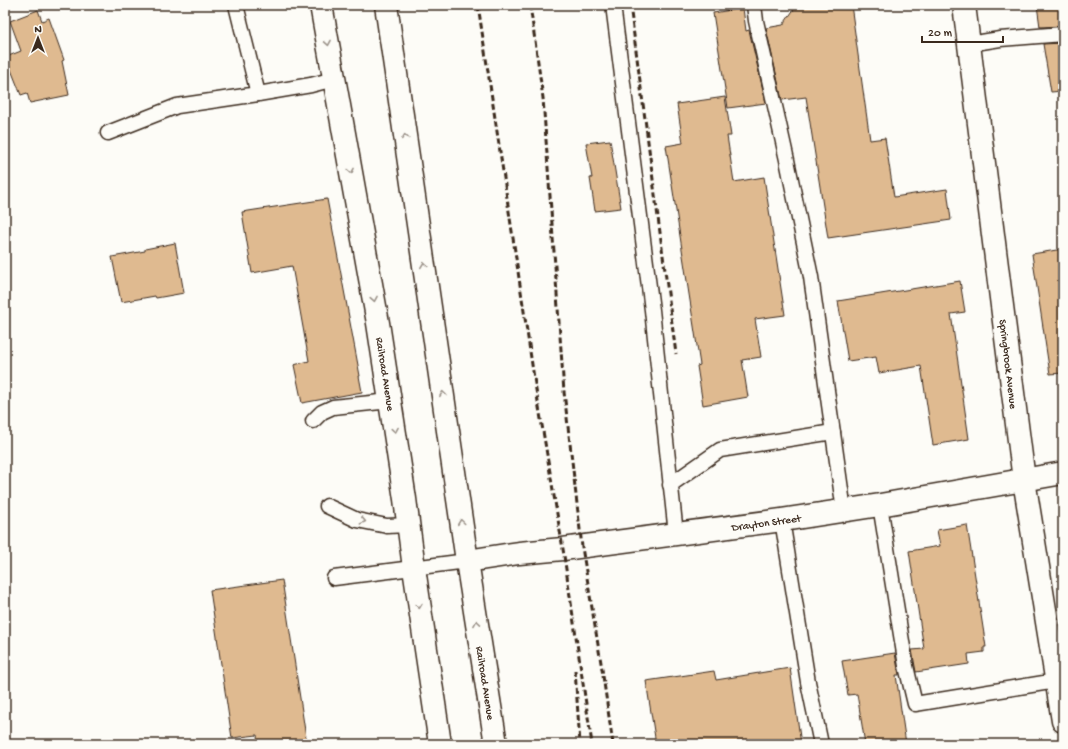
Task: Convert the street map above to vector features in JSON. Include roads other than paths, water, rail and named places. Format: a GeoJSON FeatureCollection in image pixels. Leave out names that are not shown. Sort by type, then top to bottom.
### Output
{"type":"FeatureCollection","features":[{"type":"Feature","properties":{"kind":"main road","name":"Railroad Avenue"},"geometry":{"type":"LineString","coordinates":[[321,5],[378,323],[440,744]]}},
{"type":"Feature","properties":{"kind":"main road","name":"Railroad Avenue"},"geometry":{"type":"LineString","coordinates":[[386,5],[467,561],[496,744]]}},
{"type":"Feature","properties":{"kind":"main road","name":"Springbrook Avenue"},"geometry":{"type":"LineString","coordinates":[[964,5],[1024,480],[1063,721]]}},
{"type":"Feature","properties":{"kind":"main road","name":"Drayton Street"},"geometry":{"type":"LineString","coordinates":[[467,561],[844,511],[1063,473]]}},
{"type":"Feature","properties":{"kind":"lane"},"geometry":{"type":"LineString","coordinates":[[236,5],[258,94]]}},
{"type":"Feature","properties":{"kind":"lane"},"geometry":{"type":"LineString","coordinates":[[613,5],[652,310],[676,534]]}},
{"type":"Feature","properties":{"kind":"lane"},"geometry":{"type":"LineString","coordinates":[[754,5],[756,21],[811,277],[844,511]]}},
{"type":"Feature","properties":{"kind":"lane"},"geometry":{"type":"LineString","coordinates":[[969,44],[1000,39],[1063,34]]}},
{"type":"Feature","properties":{"kind":"lane"},"geometry":{"type":"LineString","coordinates":[[108,133],[177,106],[258,94],[310,85],[334,79]]}},
{"type":"Feature","properties":{"kind":"lane"},"geometry":{"type":"LineString","coordinates":[[313,421],[322,412],[333,407],[390,401]]}},
{"type":"Feature","properties":{"kind":"lane"},"geometry":{"type":"LineString","coordinates":[[670,485],[720,450],[833,432]]}},
{"type":"Feature","properties":{"kind":"lane"},"geometry":{"type":"LineString","coordinates":[[880,505],[906,666],[915,704],[1056,681]]}},
{"type":"Feature","properties":{"kind":"lane"},"geometry":{"type":"LineString","coordinates":[[327,506],[357,520],[387,526],[408,525]]}},
{"type":"Feature","properties":{"kind":"lane"},"geometry":{"type":"LineString","coordinates":[[782,520],[808,682],[821,744]]}},
{"type":"Feature","properties":{"kind":"lane"},"geometry":{"type":"LineString","coordinates":[[334,578],[467,561]]}},
{"type":"Feature","properties":{"kind":"railway"},"geometry":{"type":"LineString","coordinates":[[478,5],[534,378],[563,549],[592,744]]}},
{"type":"Feature","properties":{"kind":"railway"},"geometry":{"type":"LineString","coordinates":[[530,5],[543,98],[564,392],[582,547],[613,744]]}},
{"type":"Feature","properties":{"kind":"railway"},"geometry":{"type":"LineString","coordinates":[[630,5],[676,354]]}},
{"type":"Feature","properties":{"kind":"railway"},"geometry":{"type":"LineString","coordinates":[[575,670],[580,744]]}}]}
